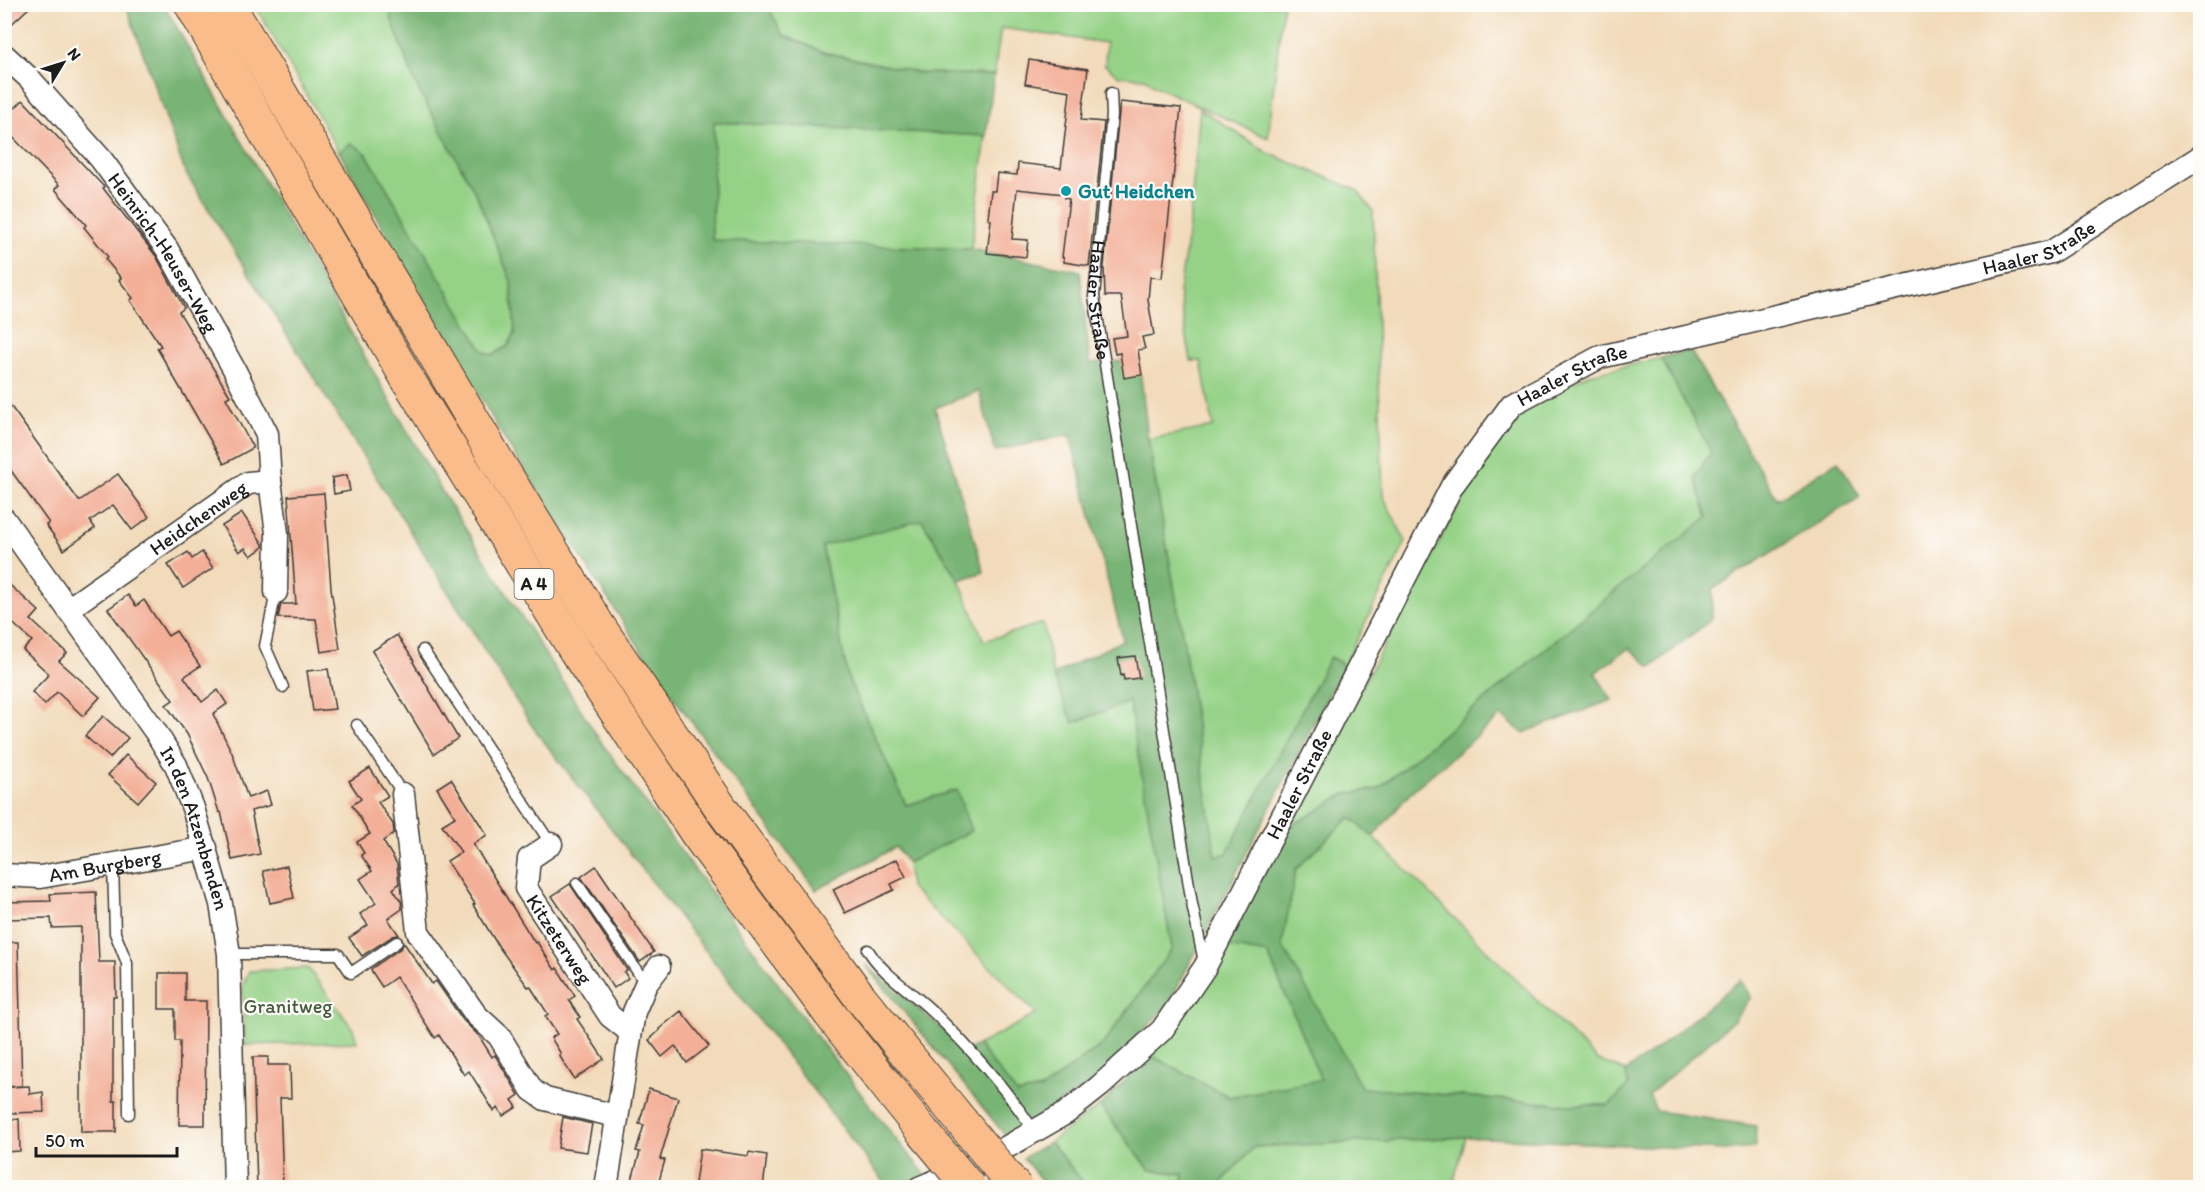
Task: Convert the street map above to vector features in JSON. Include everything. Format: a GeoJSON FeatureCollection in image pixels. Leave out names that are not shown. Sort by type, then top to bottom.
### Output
{"type":"FeatureCollection","features":[{"type":"Feature","properties":{"kind":"highway","name":"A 4"},"geometry":{"type":"LineString","coordinates":[[191,4],[405,375],[575,650],[697,834],[830,1014],[970,1188]]}},
{"type":"Feature","properties":{"kind":"highway","name":"A 4"},"geometry":{"type":"LineString","coordinates":[[228,4],[597,625],[723,811],[860,997],[1016,1188]]}},
{"type":"Feature","properties":{"kind":"street","name":"Heinrich-Heuser-Weg"},"geometry":{"type":"LineString","coordinates":[[4,55],[29,78],[101,159],[167,249],[234,369],[267,434],[270,481]]}},
{"type":"Feature","properties":{"kind":"street","name":"Haaler Straße"},"geometry":{"type":"LineString","coordinates":[[919,1188],[981,1162],[1035,1133],[1066,1113],[1100,1086],[1162,1030],[1205,967],[1452,486],[1512,404],[1600,357],[2051,252],[2200,157]]}},
{"type":"Feature","properties":{"kind":"street","name":"Heidchenweg"},"geometry":{"type":"LineString","coordinates":[[68,609],[248,483],[270,481],[277,533],[276,592]]}},
{"type":"Feature","properties":{"kind":"street","name":"In den Atzenbenden"},"geometry":{"type":"LineString","coordinates":[[4,519],[155,730],[176,765],[193,807],[221,904],[229,954],[236,1188]]}},
{"type":"Feature","properties":{"kind":"street"},"geometry":{"type":"LineString","coordinates":[[403,794],[418,932],[476,1015],[499,1036],[532,1090],[545,1099],[616,1116]]}},
{"type":"Feature","properties":{"kind":"street","name":"Kitzeterweg"},"geometry":{"type":"LineString","coordinates":[[550,844],[529,859],[526,888],[610,1016],[630,1032]]}},
{"type":"Feature","properties":{"kind":"street","name":"Am Burgberg"},"geometry":{"type":"LineString","coordinates":[[4,875],[40,877],[206,848]]}},
{"type":"Feature","properties":{"kind":"street"},"geometry":{"type":"LineString","coordinates":[[606,1188],[634,1012],[653,976]]}},
{"type":"Feature","properties":{"kind":"lane","name":"Haaler Straße"},"geometry":{"type":"LineString","coordinates":[[1111,93],[1112,115],[1094,296],[1192,904],[1205,967]]}},
{"type":"Feature","properties":{"kind":"lane"},"geometry":{"type":"LineString","coordinates":[[276,592],[265,646],[283,687]]}},
{"type":"Feature","properties":{"kind":"lane"},"geometry":{"type":"LineString","coordinates":[[423,650],[550,844]]}},
{"type":"Feature","properties":{"kind":"lane"},"geometry":{"type":"LineString","coordinates":[[357,725],[403,794]]}},
{"type":"Feature","properties":{"kind":"lane"},"geometry":{"type":"LineString","coordinates":[[113,865],[115,933],[127,963],[129,1114]]}},
{"type":"Feature","properties":{"kind":"lane"},"geometry":{"type":"LineString","coordinates":[[577,883],[653,976]]}},
{"type":"Feature","properties":{"kind":"lane"},"geometry":{"type":"LineString","coordinates":[[229,954],[338,954],[351,973],[398,942]]}},
{"type":"Feature","properties":{"kind":"lane"},"geometry":{"type":"LineString","coordinates":[[868,950],[876,963],[932,1011],[971,1050],[1010,1095],[1035,1133]]}},
{"type":"Feature","properties":{"kind":"green space"},"geometry":{"type":"Polygon","coordinates":[[[126,5],[164,5],[441,490],[603,745],[818,1038],[936,1187],[888,1187],[532,726],[185,172],[126,5]]]}},
{"type":"Feature","properties":{"kind":"green space"},"geometry":{"type":"Polygon","coordinates":[[[255,5],[390,5],[391,17],[415,83],[477,196],[511,281],[515,333],[508,346],[493,355],[483,352],[366,153],[351,143],[339,152],[255,5]]]}},
{"type":"Feature","properties":{"kind":"green space"},"geometry":{"type":"Polygon","coordinates":[[[390,5],[767,5],[783,35],[823,52],[921,73],[994,75],[986,136],[714,122],[712,240],[971,249],[1080,271],[1090,363],[1139,360],[1148,439],[1183,638],[1216,857],[1227,853],[1330,657],[1344,665],[1168,1005],[1093,1083],[1006,1136],[865,964],[967,1050],[978,1045],[1017,1094],[1042,1089],[1103,1044],[1172,949],[1129,702],[1073,723],[1053,675],[1123,640],[1070,435],[995,451],[979,391],[935,408],[984,572],[959,580],[922,520],[822,546],[848,678],[906,805],[957,790],[971,831],[907,863],[896,847],[816,890],[660,679],[505,440],[339,152],[351,143],[366,153],[483,351],[493,355],[508,346],[515,333],[511,281],[477,196],[415,83],[391,17],[390,5]]]}},
{"type":"Feature","properties":{"kind":"green space"},"geometry":{"type":"Polygon","coordinates":[[[767,5],[1283,5],[1268,138],[1155,86],[1145,78],[1119,76],[1105,65],[1106,43],[1001,28],[994,75],[921,73],[823,52],[783,35],[767,5]]]}},
{"type":"Feature","properties":{"kind":"green space"},"geometry":{"type":"Polygon","coordinates":[[[1200,109],[1268,153],[1357,190],[1373,211],[1383,496],[1406,542],[1344,665],[1330,657],[1227,854],[1216,857],[1183,638],[1148,439],[1213,427],[1201,361],[1191,361],[1179,292],[1189,227],[1200,109]]]}},
{"type":"Feature","properties":{"kind":"green space"},"geometry":{"type":"Polygon","coordinates":[[[714,122],[986,136],[971,249],[712,241],[714,122]]]}},
{"type":"Feature","properties":{"kind":"green space"},"geometry":{"type":"Polygon","coordinates":[[[1690,350],[1777,499],[1838,461],[1860,497],[1713,589],[1712,619],[1651,667],[1629,648],[1595,673],[1612,700],[1523,733],[1501,716],[1413,790],[1373,837],[1350,817],[1296,869],[1282,945],[1362,1088],[1570,1105],[1609,1105],[1628,1086],[1626,1071],[1658,1048],[1740,980],[1751,997],[1735,1019],[1649,1095],[1656,1111],[1756,1126],[1755,1148],[1725,1150],[1466,1137],[1254,1147],[1217,1187],[1182,1187],[1184,1174],[1150,1170],[1100,1106],[1150,1055],[1229,1097],[1321,1080],[1268,954],[1221,946],[1285,830],[1345,794],[1378,789],[1610,595],[1708,517],[1695,477],[1711,452],[1661,358],[1690,350]]]}},
{"type":"Feature","properties":{"kind":"green space"},"geometry":{"type":"Polygon","coordinates":[[[1661,358],[1712,453],[1695,477],[1708,517],[1610,595],[1378,789],[1345,794],[1285,830],[1488,451],[1527,403],[1590,374],[1661,358]]]}},
{"type":"Feature","properties":{"kind":"green space"},"geometry":{"type":"Polygon","coordinates":[[[922,520],[959,580],[984,641],[1043,623],[1053,675],[1129,701],[1172,949],[1103,1044],[1041,1089],[1016,1094],[978,1045],[1037,1014],[910,887],[907,863],[970,831],[906,805],[848,678],[822,545],[922,520]]]}},
{"type":"Feature","properties":{"kind":"green space"},"geometry":{"type":"Polygon","coordinates":[[[1350,817],[1373,837],[1597,1060],[1626,1071],[1628,1086],[1609,1105],[1570,1105],[1361,1088],[1281,945],[1296,869],[1350,817]]]}},
{"type":"Feature","properties":{"kind":"green space"},"geometry":{"type":"Polygon","coordinates":[[[1221,946],[1268,953],[1322,1080],[1229,1097],[1150,1055],[1221,946]]]}},
{"type":"Feature","properties":{"kind":"green space","name":"Granitweg"},"geometry":{"type":"Polygon","coordinates":[[[308,968],[353,1029],[357,1042],[245,1045],[243,985],[249,971],[308,968]]]}},
{"type":"Feature","properties":{"kind":"green space"},"geometry":{"type":"Polygon","coordinates":[[[1100,1106],[1150,1170],[1184,1174],[1182,1187],[1087,1187],[1050,1142],[1100,1106]]]}},
{"type":"Feature","properties":{"kind":"green space"},"geometry":{"type":"Polygon","coordinates":[[[1466,1137],[1452,1187],[1217,1188],[1254,1147],[1466,1137]]]}},
{"type":"Feature","properties":{"kind":"green space"},"geometry":{"type":"Polygon","coordinates":[[[1050,1142],[1087,1187],[1047,1187],[1023,1158],[1050,1142]]]}},
{"type":"Feature","properties":{"kind":"building"},"geometry":{"type":"Polygon","coordinates":[[[4,4],[33,4],[4,31],[4,4]]]}},
{"type":"Feature","properties":{"kind":"building","name":"Gut Heidchen"},"geometry":{"type":"Polygon","coordinates":[[[1029,60],[1088,69],[1081,120],[1104,122],[1089,266],[1064,262],[1062,257],[1069,199],[1064,198],[1064,194],[1017,189],[1012,239],[1028,240],[1026,257],[987,253],[991,220],[988,219],[991,191],[995,191],[997,173],[1017,175],[1018,163],[1061,168],[1070,91],[1025,84],[1029,60]]]}},
{"type":"Feature","properties":{"kind":"building"},"geometry":{"type":"Polygon","coordinates":[[[23,100],[104,187],[156,256],[184,308],[179,312],[230,396],[226,398],[253,448],[224,464],[157,348],[161,346],[130,300],[133,298],[119,280],[121,278],[105,259],[108,257],[84,227],[86,225],[55,189],[59,185],[4,128],[4,119],[23,100]]]}},
{"type":"Feature","properties":{"kind":"building"},"geometry":{"type":"Polygon","coordinates":[[[1120,102],[1181,108],[1162,278],[1150,277],[1148,300],[1154,335],[1142,337],[1145,349],[1138,350],[1142,375],[1124,378],[1120,353],[1115,354],[1112,338],[1127,336],[1121,296],[1105,296],[1104,267],[1120,102]]]}},
{"type":"Feature","properties":{"kind":"building"},"geometry":{"type":"Polygon","coordinates":[[[4,397],[79,501],[118,474],[149,517],[132,530],[113,505],[90,521],[95,528],[64,550],[46,525],[49,523],[4,461],[4,397]]]}},
{"type":"Feature","properties":{"kind":"building"},"geometry":{"type":"Polygon","coordinates":[[[347,475],[350,491],[334,494],[332,478],[347,475]]]}},
{"type":"Feature","properties":{"kind":"building"},"geometry":{"type":"Polygon","coordinates":[[[324,493],[331,588],[340,649],[321,652],[316,619],[278,618],[281,604],[296,604],[288,496],[324,493]]]}},
{"type":"Feature","properties":{"kind":"building"},"geometry":{"type":"Polygon","coordinates":[[[242,513],[263,544],[263,547],[251,556],[245,548],[239,552],[222,526],[242,513]]]}},
{"type":"Feature","properties":{"kind":"building"},"geometry":{"type":"Polygon","coordinates":[[[188,552],[192,559],[202,552],[213,568],[183,588],[168,565],[188,552]]]}},
{"type":"Feature","properties":{"kind":"building"},"geometry":{"type":"Polygon","coordinates":[[[4,580],[39,611],[31,620],[67,653],[59,661],[100,697],[83,716],[57,692],[45,705],[32,692],[49,674],[23,650],[32,641],[4,615],[4,580]]]}},
{"type":"Feature","properties":{"kind":"building"},"geometry":{"type":"Polygon","coordinates":[[[128,595],[136,606],[144,600],[168,636],[176,631],[200,666],[184,677],[202,702],[218,690],[227,704],[213,714],[232,753],[248,798],[267,791],[271,805],[251,811],[260,854],[232,860],[221,812],[219,812],[208,778],[187,734],[166,705],[173,700],[108,609],[128,595]]]}},
{"type":"Feature","properties":{"kind":"building"},"geometry":{"type":"Polygon","coordinates":[[[397,635],[458,738],[434,754],[372,651],[397,635]]]}},
{"type":"Feature","properties":{"kind":"building"},"geometry":{"type":"Polygon","coordinates":[[[1135,656],[1139,678],[1124,680],[1123,675],[1121,676],[1118,658],[1135,656]]]}},
{"type":"Feature","properties":{"kind":"building"},"geometry":{"type":"Polygon","coordinates":[[[328,669],[335,709],[313,711],[307,671],[328,669]]]}},
{"type":"Feature","properties":{"kind":"building"},"geometry":{"type":"Polygon","coordinates":[[[103,716],[128,738],[110,758],[85,736],[103,716]]]}},
{"type":"Feature","properties":{"kind":"building"},"geometry":{"type":"Polygon","coordinates":[[[126,755],[156,782],[138,802],[108,775],[126,755]]]}},
{"type":"Feature","properties":{"kind":"building"},"geometry":{"type":"Polygon","coordinates":[[[370,768],[388,796],[378,802],[393,824],[394,833],[383,841],[397,864],[399,884],[393,889],[401,901],[402,909],[388,919],[399,935],[393,936],[362,956],[349,938],[368,925],[360,914],[376,903],[360,879],[372,871],[361,855],[364,853],[357,842],[370,834],[352,805],[361,799],[349,781],[370,768]]]}},
{"type":"Feature","properties":{"kind":"building"},"geometry":{"type":"Polygon","coordinates":[[[451,779],[487,835],[473,844],[535,943],[537,942],[555,970],[557,968],[575,996],[569,1000],[580,1017],[577,1019],[604,1059],[574,1079],[551,1038],[557,1034],[545,1016],[548,1014],[530,986],[528,987],[499,947],[447,861],[461,852],[442,825],[455,817],[437,788],[451,779]]]}},
{"type":"Feature","properties":{"kind":"building"},"geometry":{"type":"Polygon","coordinates":[[[897,859],[906,877],[891,884],[894,890],[845,913],[833,889],[897,859]]]}},
{"type":"Feature","properties":{"kind":"building"},"geometry":{"type":"Polygon","coordinates":[[[287,866],[294,898],[270,903],[263,871],[287,866]]]}},
{"type":"Feature","properties":{"kind":"building"},"geometry":{"type":"Polygon","coordinates":[[[596,866],[654,952],[640,962],[581,877],[596,866]]]}},
{"type":"Feature","properties":{"kind":"building"},"geometry":{"type":"Polygon","coordinates":[[[570,884],[627,970],[624,972],[628,978],[614,988],[552,896],[570,884]]]}},
{"type":"Feature","properties":{"kind":"building"},"geometry":{"type":"Polygon","coordinates":[[[96,892],[99,962],[115,962],[113,1101],[116,1101],[116,1132],[81,1132],[81,927],[52,928],[51,918],[4,919],[4,902],[51,901],[50,894],[96,892]]]}},
{"type":"Feature","properties":{"kind":"building"},"geometry":{"type":"Polygon","coordinates":[[[4,942],[18,942],[22,1086],[4,1087],[4,942]]]}},
{"type":"Feature","properties":{"kind":"building"},"geometry":{"type":"Polygon","coordinates":[[[404,943],[432,984],[436,981],[463,1020],[479,1036],[492,1057],[495,1055],[519,1095],[512,1100],[517,1107],[503,1116],[498,1108],[494,1111],[469,1071],[464,1075],[439,1035],[435,1038],[396,977],[382,987],[372,972],[371,969],[401,948],[404,943]]]}},
{"type":"Feature","properties":{"kind":"building"},"geometry":{"type":"Polygon","coordinates":[[[159,973],[185,973],[185,1001],[206,1001],[205,1125],[179,1125],[180,1041],[175,1041],[175,1009],[159,1009],[159,973]]]}},
{"type":"Feature","properties":{"kind":"building"},"geometry":{"type":"Polygon","coordinates":[[[681,1011],[709,1046],[687,1063],[675,1046],[662,1057],[649,1040],[681,1011]]]}},
{"type":"Feature","properties":{"kind":"building"},"geometry":{"type":"Polygon","coordinates":[[[253,1057],[268,1057],[268,1065],[290,1065],[291,1098],[280,1098],[283,1188],[257,1188],[253,1057]]]}},
{"type":"Feature","properties":{"kind":"building"},"geometry":{"type":"Polygon","coordinates":[[[29,1086],[30,1094],[43,1092],[44,1112],[10,1113],[9,1087],[29,1086]]]}},
{"type":"Feature","properties":{"kind":"building"},"geometry":{"type":"Polygon","coordinates":[[[649,1089],[678,1098],[660,1159],[665,1160],[657,1188],[647,1188],[631,1183],[640,1152],[636,1151],[644,1125],[639,1124],[649,1089]]]}},
{"type":"Feature","properties":{"kind":"building"},"geometry":{"type":"Polygon","coordinates":[[[563,1117],[592,1124],[587,1152],[558,1148],[563,1117]]]}},
{"type":"Feature","properties":{"kind":"building"},"geometry":{"type":"Polygon","coordinates":[[[19,1119],[20,1151],[4,1152],[4,1120],[19,1119]]]}},
{"type":"Feature","properties":{"kind":"building"},"geometry":{"type":"Polygon","coordinates":[[[700,1149],[748,1156],[749,1152],[767,1155],[763,1188],[729,1185],[726,1188],[695,1183],[700,1149]]]}},
{"type":"Feature","properties":{"kind":"place","name":"Gut Heidchen"},"geometry":{"type":"Point","coordinates":[1066,191]}}]}
